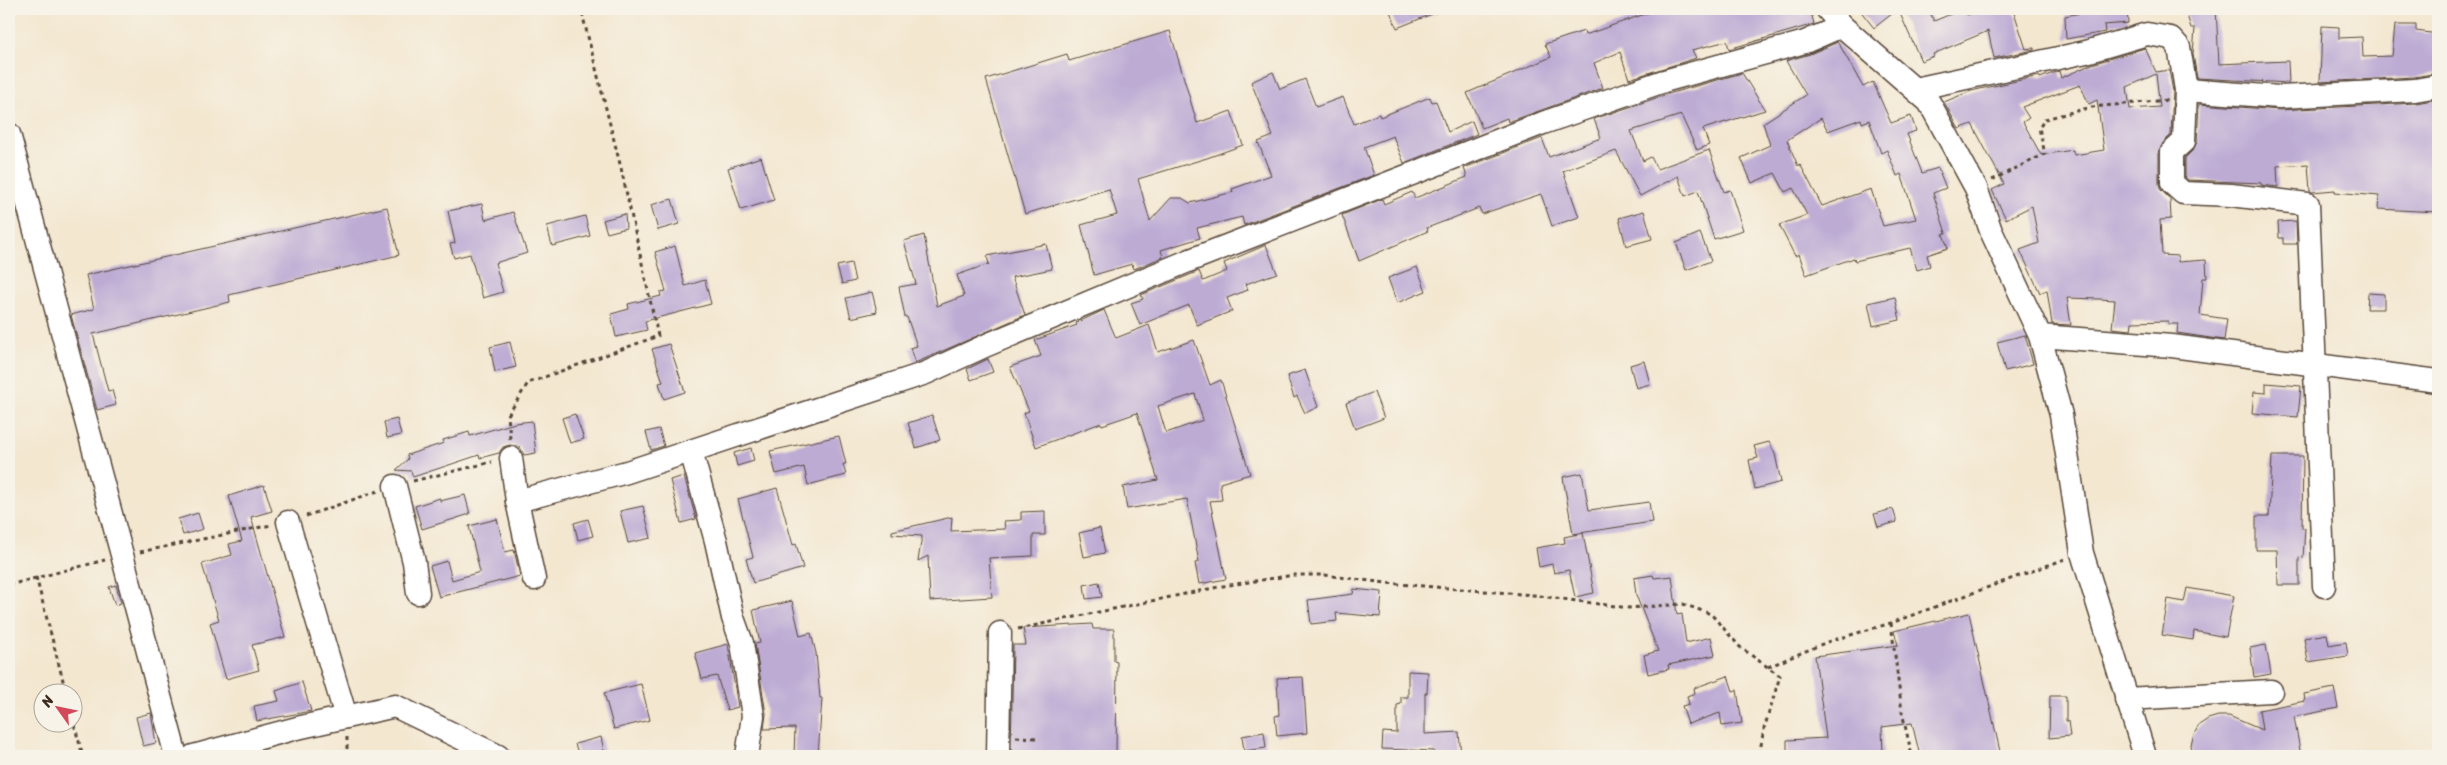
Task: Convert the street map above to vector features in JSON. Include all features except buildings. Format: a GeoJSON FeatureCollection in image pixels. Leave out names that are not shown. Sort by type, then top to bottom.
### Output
{"type":"FeatureCollection","features":[{"type":"Feature","properties":{"kind":"street"},"geometry":{"type":"LineString","coordinates":[[1827,9],[1842,26],[1929,102],[1976,188],[1992,231],[2040,336],[2061,415],[2082,553],[2145,756]]}},
{"type":"Feature","properties":{"kind":"street"},"geometry":{"type":"LineString","coordinates":[[517,501],[627,472],[926,372],[1188,261],[1543,123],[1664,81],[1805,42],[1842,26]]}},
{"type":"Feature","properties":{"kind":"street"},"geometry":{"type":"LineString","coordinates":[[1915,89],[2086,52],[2147,34],[2170,38],[2179,47],[2186,94],[2184,141],[2172,152],[2172,183],[2183,193],[2231,195],[2308,204],[2324,586]]}},
{"type":"Feature","properties":{"kind":"street"},"geometry":{"type":"LineString","coordinates":[[2186,94],[2279,97],[2415,90],[2438,86]]}},
{"type":"Feature","properties":{"kind":"street"},"geometry":{"type":"LineString","coordinates":[[9,134],[176,756]]}},
{"type":"Feature","properties":{"kind":"street"},"geometry":{"type":"LineString","coordinates":[[2040,336],[2172,346],[2438,381]]}},
{"type":"Feature","properties":{"kind":"street"},"geometry":{"type":"LineString","coordinates":[[691,451],[716,541],[733,618],[742,643],[752,716],[747,756]]}},
{"type":"Feature","properties":{"kind":"street"},"geometry":{"type":"LineString","coordinates":[[511,458],[517,501],[534,580]]}},
{"type":"Feature","properties":{"kind":"street"},"geometry":{"type":"LineString","coordinates":[[395,486],[414,562],[418,593]]}},
{"type":"Feature","properties":{"kind":"street"},"geometry":{"type":"LineString","coordinates":[[288,522],[346,717]]}},
{"type":"Feature","properties":{"kind":"street"},"geometry":{"type":"LineString","coordinates":[[998,756],[1000,633]]}},
{"type":"Feature","properties":{"kind":"street"},"geometry":{"type":"LineString","coordinates":[[2126,699],[2271,692]]}},
{"type":"Feature","properties":{"kind":"street"},"geometry":{"type":"LineString","coordinates":[[193,756],[395,706],[498,756]]}},
{"type":"Feature","properties":{"kind":"path"},"geometry":{"type":"LineString","coordinates":[[9,584],[123,555],[288,522],[395,486],[511,458],[508,414],[528,383],[658,336],[621,168],[581,9]]}},
{"type":"Feature","properties":{"kind":"path"},"geometry":{"type":"LineString","coordinates":[[1976,188],[2045,154],[2039,128],[2045,118],[2092,108],[2186,94]]}},
{"type":"Feature","properties":{"kind":"path"},"geometry":{"type":"LineString","coordinates":[[1767,667],[1827,642],[1891,623],[2082,553]]}},
{"type":"Feature","properties":{"kind":"path"},"geometry":{"type":"LineString","coordinates":[[1000,633],[1223,586],[1294,575],[1324,574],[1386,583],[1533,595],[1629,608],[1683,604],[1711,614],[1740,647],[1780,676],[1764,729],[1759,756]]}},
{"type":"Feature","properties":{"kind":"path"},"geometry":{"type":"LineString","coordinates":[[36,577],[63,682]]}},
{"type":"Feature","properties":{"kind":"path"},"geometry":{"type":"LineString","coordinates":[[1891,623],[1902,712],[1912,756]]}},
{"type":"Feature","properties":{"kind":"path"},"geometry":{"type":"LineString","coordinates":[[76,732],[83,756]]}}]}
